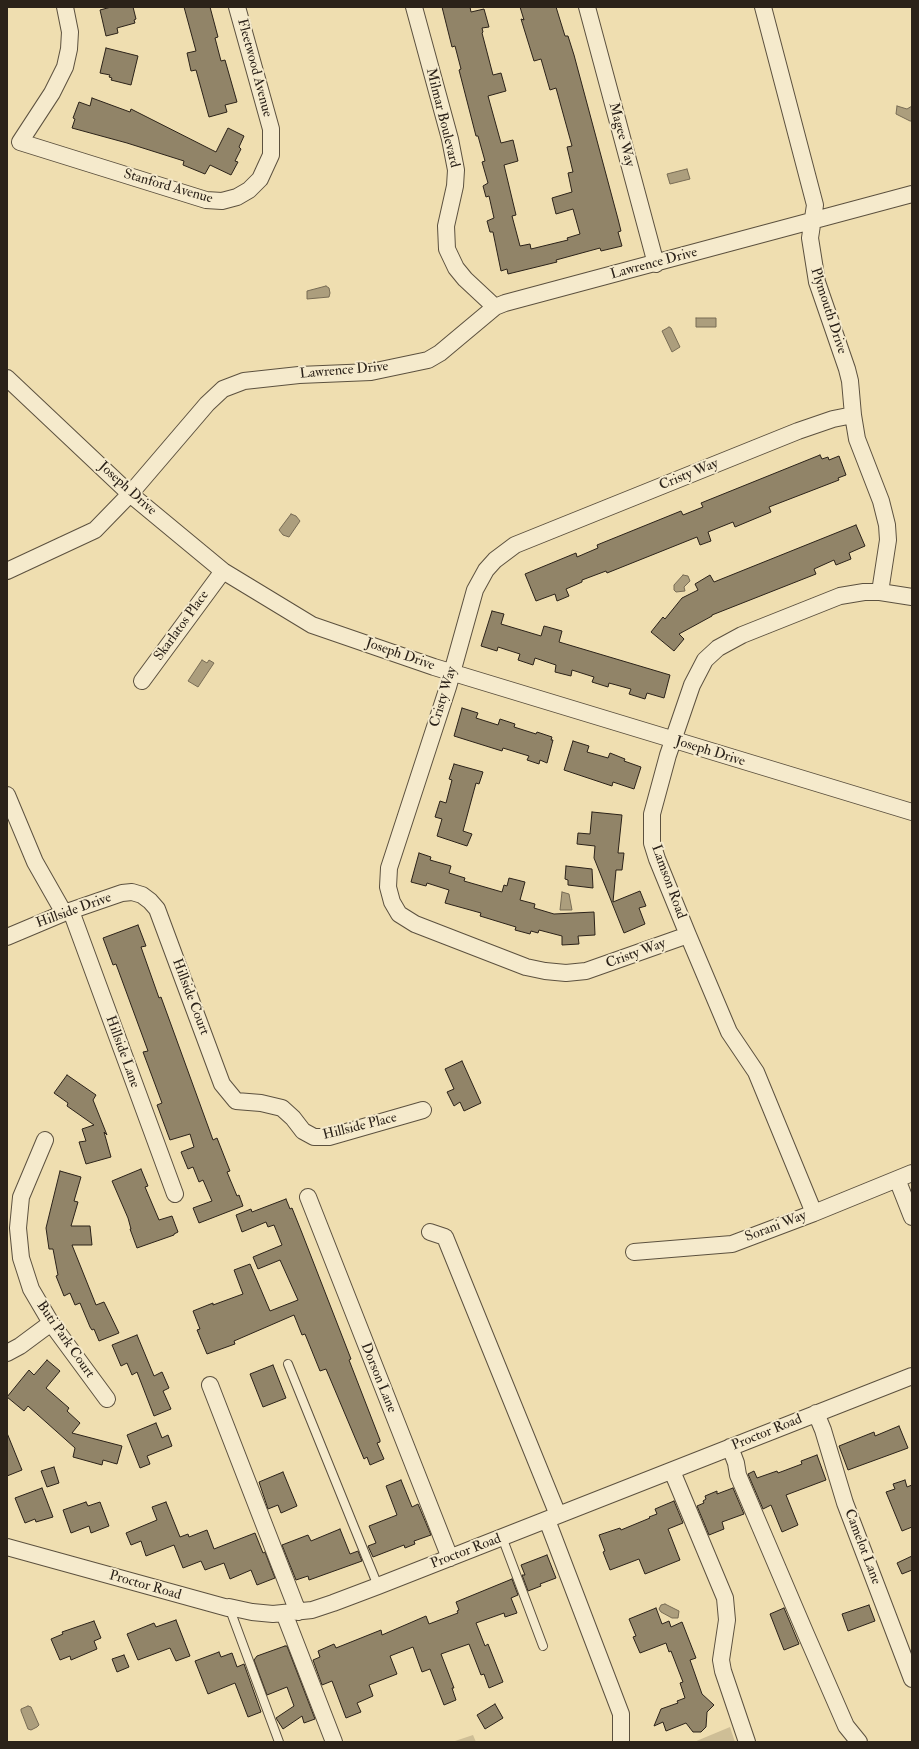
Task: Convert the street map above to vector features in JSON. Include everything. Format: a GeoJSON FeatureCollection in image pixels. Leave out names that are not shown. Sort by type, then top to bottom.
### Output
{"type":"FeatureCollection","features":[{"type":"Feature","properties":{"kind":"street","name":"Stanford Avenue"},"geometry":{"type":"LineString","coordinates":[[65,7],[70,32],[69,49],[65,67],[52,93],[20,142],[206,200],[222,201],[237,197],[249,190],[260,179],[271,155],[271,129]]}},
{"type":"Feature","properties":{"kind":"street","name":"Fleetwood Avenue"},"geometry":{"type":"LineString","coordinates":[[237,7],[271,129]]}},
{"type":"Feature","properties":{"kind":"street","name":"Milmar Boulevard"},"geometry":{"type":"LineString","coordinates":[[414,7],[450,140],[456,170],[455,186],[446,226],[447,249],[456,268],[465,279],[495,307]]}},
{"type":"Feature","properties":{"kind":"street","name":"Magee Way"},"geometry":{"type":"LineString","coordinates":[[587,7],[656,264]]}},
{"type":"Feature","properties":{"kind":"street","name":"Plymouth Drive"},"geometry":{"type":"LineString","coordinates":[[763,7],[815,205],[810,238],[813,264],[822,301],[847,369],[850,381],[857,439],[881,501],[887,525],[888,540],[880,592]]}},
{"type":"Feature","properties":{"kind":"street","name":"Lawrence Drive"},"geometry":{"type":"LineString","coordinates":[[7,571],[95,530],[130,494],[207,404],[223,389],[244,381],[299,375],[371,372],[428,360],[440,354],[495,307],[518,299],[656,264],[812,220],[912,194]]}},
{"type":"Feature","properties":{"kind":"street","name":"Joseph Drive"},"geometry":{"type":"LineString","coordinates":[[7,378],[130,494],[223,571],[312,625],[452,673],[912,812]]}},
{"type":"Feature","properties":{"kind":"street","name":"Cristy Way"},"geometry":{"type":"LineString","coordinates":[[688,935],[606,965],[586,971],[566,973],[526,967],[415,924],[399,914],[392,902],[388,887],[389,868],[452,673],[475,590],[486,570],[505,552],[533,537],[798,431],[853,415]]}},
{"type":"Feature","properties":{"kind":"street","name":"Skarlatos Place"},"geometry":{"type":"LineString","coordinates":[[142,681],[223,571]]}},
{"type":"Feature","properties":{"kind":"street","name":"Lamson Road"},"geometry":{"type":"LineString","coordinates":[[814,1213],[756,1072],[729,1032],[657,859],[652,836],[652,814],[673,741],[695,676],[705,660],[718,648],[742,635],[829,600],[851,594],[880,592],[912,597]]}},
{"type":"Feature","properties":{"kind":"street","name":"Hillside Lane"},"geometry":{"type":"LineString","coordinates":[[7,795],[35,862],[68,912],[175,1194]]}},
{"type":"Feature","properties":{"kind":"street","name":"Hillside Drive"},"geometry":{"type":"LineString","coordinates":[[7,937],[68,912],[122,893],[132,892],[142,895]]}},
{"type":"Feature","properties":{"kind":"street","name":"Hillside Court"},"geometry":{"type":"LineString","coordinates":[[142,895],[157,909],[222,1084],[236,1101]]}},
{"type":"Feature","properties":{"kind":"street","name":"Hillside Place"},"geometry":{"type":"LineString","coordinates":[[236,1101],[261,1103],[282,1108],[293,1118],[303,1131],[314,1137],[329,1137],[423,1110]]}},
{"type":"Feature","properties":{"kind":"street","name":"Buti Park Court"},"geometry":{"type":"LineString","coordinates":[[45,1140],[21,1197],[18,1228],[21,1258],[37,1300],[51,1323],[107,1399]]}},
{"type":"Feature","properties":{"kind":"street","name":"Sorani Way"},"geometry":{"type":"LineString","coordinates":[[634,1252],[732,1244],[814,1213],[912,1173]]}},
{"type":"Feature","properties":{"kind":"street"},"geometry":{"type":"LineString","coordinates":[[897,1179],[912,1217]]}},
{"type":"Feature","properties":{"kind":"street","name":"Dorson Lane"},"geometry":{"type":"LineString","coordinates":[[308,1197],[450,1558]]}},
{"type":"Feature","properties":{"kind":"street"},"geometry":{"type":"LineString","coordinates":[[430,1232],[445,1237],[552,1517],[621,1714],[621,1742]]}},
{"type":"Feature","properties":{"kind":"street"},"geometry":{"type":"LineString","coordinates":[[7,1353],[20,1346],[51,1323]]}},
{"type":"Feature","properties":{"kind":"street","name":"Proctor Road"},"geometry":{"type":"LineString","coordinates":[[7,1547],[228,1608],[252,1612],[291,1612],[312,1610],[333,1604],[912,1376]]}},
{"type":"Feature","properties":{"kind":"street"},"geometry":{"type":"LineString","coordinates":[[210,1385],[291,1612],[334,1742]]}},
{"type":"Feature","properties":{"kind":"street","name":"Camelot Lane"},"geometry":{"type":"LineString","coordinates":[[816,1413],[823,1430],[845,1503],[912,1679]]}},
{"type":"Feature","properties":{"kind":"street"},"geometry":{"type":"LineString","coordinates":[[730,1447],[736,1463],[738,1475],[846,1726],[859,1742]]}},
{"type":"Feature","properties":{"kind":"street"},"geometry":{"type":"LineString","coordinates":[[672,1471],[725,1598],[727,1620],[721,1660],[722,1671],[747,1742]]}},
{"type":"Feature","properties":{"kind":"lane"},"geometry":{"type":"LineString","coordinates":[[288,1364],[378,1586]]}},
{"type":"Feature","properties":{"kind":"lane"},"geometry":{"type":"LineString","coordinates":[[502,1538],[543,1646]]}},
{"type":"Feature","properties":{"kind":"lane"},"geometry":{"type":"LineString","coordinates":[[229,1607],[279,1742]]}},
{"type":"Feature","properties":{"kind":"shaded area"},"geometry":{"type":"Polygon","coordinates":[[[897,106],[907,109],[912,106],[912,121],[896,114],[897,106]]]}},
{"type":"Feature","properties":{"kind":"shaded area"},"geometry":{"type":"Polygon","coordinates":[[[687,169],[690,179],[670,184],[667,174],[687,169]]]}},
{"type":"Feature","properties":{"kind":"shaded area"},"geometry":{"type":"Polygon","coordinates":[[[326,286],[329,288],[329,297],[307,299],[307,291],[326,286]]]}},
{"type":"Feature","properties":{"kind":"shaded area"},"geometry":{"type":"Polygon","coordinates":[[[696,318],[716,318],[716,327],[696,327],[696,318]]]}},
{"type":"Feature","properties":{"kind":"shaded area"},"geometry":{"type":"Polygon","coordinates":[[[669,327],[671,328],[680,347],[672,352],[662,331],[669,327]]]}},
{"type":"Feature","properties":{"kind":"shaded area"},"geometry":{"type":"Polygon","coordinates":[[[291,514],[296,516],[300,521],[289,537],[283,535],[279,530],[291,514]]]}},
{"type":"Feature","properties":{"kind":"shaded area"},"geometry":{"type":"Polygon","coordinates":[[[683,575],[688,576],[690,581],[684,587],[685,591],[676,592],[674,590],[674,585],[683,575]]]}},
{"type":"Feature","properties":{"kind":"shaded area"},"geometry":{"type":"Polygon","coordinates":[[[202,660],[207,663],[209,660],[214,663],[198,687],[188,681],[202,660]]]}},
{"type":"Feature","properties":{"kind":"shaded area"},"geometry":{"type":"Polygon","coordinates":[[[562,892],[569,894],[572,910],[560,910],[562,892]]]}},
{"type":"Feature","properties":{"kind":"shaded area"},"geometry":{"type":"Polygon","coordinates":[[[665,1604],[679,1611],[678,1618],[672,1618],[661,1612],[659,1609],[661,1605],[665,1604]]]}},
{"type":"Feature","properties":{"kind":"shaded area"},"geometry":{"type":"Polygon","coordinates":[[[28,1706],[31,1707],[39,1725],[31,1730],[28,1729],[21,1711],[21,1709],[28,1706]]]}},
{"type":"Feature","properties":{"kind":"shaded area"},"geometry":{"type":"Polygon","coordinates":[[[730,1727],[735,1742],[694,1742],[730,1727]]]}},
{"type":"Feature","properties":{"kind":"shaded area"},"geometry":{"type":"Polygon","coordinates":[[[473,1735],[476,1742],[452,1742],[473,1735]]]}},
{"type":"Feature","properties":{"kind":"building"},"geometry":{"type":"Polygon","coordinates":[[[111,7],[133,7],[136,19],[134,20],[135,23],[117,28],[118,33],[106,36],[100,10],[111,7]]]}},
{"type":"Feature","properties":{"kind":"building"},"geometry":{"type":"Polygon","coordinates":[[[184,7],[210,7],[218,37],[215,38],[221,61],[225,60],[237,102],[225,105],[227,112],[209,117],[196,70],[191,71],[187,53],[196,51],[184,7]]]}},
{"type":"Feature","properties":{"kind":"building"},"geometry":{"type":"Polygon","coordinates":[[[442,7],[470,7],[471,12],[484,9],[489,27],[482,28],[482,33],[493,75],[501,73],[506,91],[488,96],[501,143],[513,140],[518,161],[504,165],[516,215],[512,216],[520,246],[530,244],[531,249],[568,240],[567,238],[580,234],[573,209],[556,214],[552,198],[572,192],[568,173],[573,172],[567,147],[572,146],[556,88],[550,90],[541,59],[534,61],[521,19],[524,20],[520,7],[556,7],[565,36],[568,36],[574,55],[618,219],[621,231],[618,232],[622,246],[601,251],[600,248],[556,260],[557,262],[508,274],[507,269],[501,271],[493,232],[490,232],[487,221],[494,218],[489,196],[486,197],[483,186],[488,183],[482,162],[485,161],[478,136],[476,136],[459,70],[461,69],[455,46],[452,47],[442,7]]]}},
{"type":"Feature","properties":{"kind":"building"},"geometry":{"type":"Polygon","coordinates":[[[106,48],[138,56],[131,85],[111,80],[112,78],[109,77],[110,75],[100,73],[106,48]]]}},
{"type":"Feature","properties":{"kind":"building"},"geometry":{"type":"Polygon","coordinates":[[[92,98],[130,112],[131,109],[216,152],[228,128],[244,136],[239,147],[241,149],[235,161],[238,162],[231,175],[210,165],[205,174],[183,165],[184,161],[72,128],[75,119],[73,118],[79,102],[90,106],[92,98]]]}},
{"type":"Feature","properties":{"kind":"building"},"geometry":{"type":"Polygon","coordinates":[[[820,455],[822,459],[828,457],[829,460],[839,456],[846,475],[838,478],[839,480],[769,507],[771,512],[735,527],[733,522],[708,532],[711,541],[700,545],[697,537],[607,573],[606,571],[582,580],[582,582],[566,589],[569,596],[557,601],[555,594],[536,601],[525,574],[576,553],[577,557],[598,548],[597,545],[681,511],[683,515],[703,507],[701,503],[820,455]]]}},
{"type":"Feature","properties":{"kind":"building"},"geometry":{"type":"Polygon","coordinates":[[[856,525],[865,546],[849,553],[851,559],[836,565],[834,560],[814,569],[816,574],[712,615],[679,634],[684,639],[674,651],[651,632],[663,617],[665,619],[682,598],[698,590],[695,584],[710,575],[714,582],[856,525]]]}},
{"type":"Feature","properties":{"kind":"building"},"geometry":{"type":"Polygon","coordinates":[[[492,611],[504,614],[501,624],[541,636],[544,626],[562,631],[559,642],[670,675],[664,698],[647,693],[645,699],[629,694],[631,689],[609,683],[608,687],[592,682],[594,677],[572,670],[571,676],[555,672],[556,665],[535,658],[533,665],[518,660],[520,654],[498,647],[497,651],[481,646],[492,611]]]}},
{"type":"Feature","properties":{"kind":"building"},"geometry":{"type":"Polygon","coordinates":[[[462,708],[478,713],[476,718],[498,725],[500,719],[515,724],[514,727],[552,737],[551,740],[553,740],[547,763],[540,760],[539,764],[527,760],[529,756],[503,748],[502,751],[454,736],[462,708]]]}},
{"type":"Feature","properties":{"kind":"building"},"geometry":{"type":"Polygon","coordinates":[[[573,741],[589,746],[587,752],[608,758],[610,753],[625,759],[624,761],[641,767],[634,789],[613,782],[612,786],[564,770],[573,741]]]}},
{"type":"Feature","properties":{"kind":"building"},"geometry":{"type":"Polygon","coordinates":[[[454,764],[483,772],[479,784],[476,783],[463,831],[472,834],[467,846],[437,836],[442,819],[435,817],[440,801],[446,803],[452,780],[449,779],[454,764]]]}},
{"type":"Feature","properties":{"kind":"building"},"geometry":{"type":"Polygon","coordinates":[[[592,812],[622,815],[618,853],[624,853],[622,870],[616,870],[613,902],[640,891],[646,906],[639,908],[645,924],[624,933],[594,858],[595,846],[577,844],[578,833],[590,834],[592,812]]]}},
{"type":"Feature","properties":{"kind":"building"},"geometry":{"type":"Polygon","coordinates":[[[419,853],[431,857],[430,860],[451,866],[449,873],[465,878],[464,881],[502,892],[504,885],[507,886],[509,878],[525,882],[520,900],[535,904],[534,908],[554,914],[594,912],[595,935],[578,936],[579,944],[562,945],[562,936],[539,930],[538,933],[531,931],[530,934],[515,930],[516,927],[480,916],[481,913],[445,903],[449,890],[427,883],[426,886],[411,882],[419,853]]]}},
{"type":"Feature","properties":{"kind":"building"},"geometry":{"type":"Polygon","coordinates":[[[566,866],[592,869],[593,888],[568,885],[568,880],[565,879],[566,866]]]}},
{"type":"Feature","properties":{"kind":"building"},"geometry":{"type":"Polygon","coordinates":[[[138,925],[146,946],[141,947],[159,998],[161,997],[213,1140],[217,1138],[230,1171],[227,1172],[243,1206],[199,1223],[193,1208],[212,1201],[203,1180],[199,1182],[193,1167],[188,1169],[181,1152],[194,1147],[190,1134],[170,1140],[157,1105],[162,1103],[143,1052],[148,1051],[116,964],[113,965],[103,938],[138,925]]]}},
{"type":"Feature","properties":{"kind":"building"},"geometry":{"type":"Polygon","coordinates":[[[462,1061],[481,1103],[464,1111],[460,1102],[454,1106],[447,1092],[454,1089],[445,1069],[462,1061]]]}},
{"type":"Feature","properties":{"kind":"building"},"geometry":{"type":"Polygon","coordinates":[[[67,1075],[96,1095],[93,1100],[107,1135],[104,1132],[111,1157],[86,1164],[79,1142],[86,1141],[82,1129],[94,1125],[67,1106],[68,1103],[54,1093],[67,1075]]]}},
{"type":"Feature","properties":{"kind":"building"},"geometry":{"type":"Polygon","coordinates":[[[141,1169],[148,1186],[145,1187],[159,1220],[172,1216],[178,1232],[174,1235],[137,1248],[130,1229],[128,1218],[112,1181],[141,1169]]]}},
{"type":"Feature","properties":{"kind":"building"},"geometry":{"type":"Polygon","coordinates":[[[60,1171],[81,1177],[74,1201],[78,1202],[71,1226],[90,1226],[92,1245],[72,1245],[96,1305],[104,1302],[119,1333],[99,1341],[94,1329],[92,1330],[90,1327],[80,1303],[75,1305],[70,1293],[64,1296],[56,1276],[58,1275],[53,1249],[49,1249],[46,1228],[60,1171]]]}},
{"type":"Feature","properties":{"kind":"building"},"geometry":{"type":"Polygon","coordinates":[[[286,1199],[290,1209],[292,1208],[302,1233],[351,1359],[349,1360],[380,1440],[380,1442],[377,1443],[384,1459],[370,1465],[367,1457],[364,1459],[326,1369],[320,1371],[305,1334],[302,1335],[294,1315],[234,1341],[235,1344],[207,1354],[197,1330],[200,1329],[193,1311],[243,1294],[234,1270],[250,1264],[270,1311],[298,1300],[280,1260],[258,1269],[253,1257],[282,1245],[274,1225],[268,1227],[266,1222],[242,1232],[236,1215],[251,1209],[252,1212],[286,1199]]]}},
{"type":"Feature","properties":{"kind":"building"},"geometry":{"type":"Polygon","coordinates":[[[137,1335],[154,1376],[162,1372],[169,1388],[163,1391],[171,1409],[154,1416],[137,1372],[132,1375],[127,1363],[121,1366],[112,1345],[137,1335]]]}},
{"type":"Feature","properties":{"kind":"building"},"geometry":{"type":"Polygon","coordinates":[[[47,1360],[60,1371],[46,1388],[69,1408],[67,1411],[80,1423],[72,1433],[122,1446],[117,1464],[103,1460],[102,1465],[73,1457],[75,1448],[28,1406],[24,1411],[7,1397],[29,1370],[34,1375],[47,1360]]]}},
{"type":"Feature","properties":{"kind":"building"},"geometry":{"type":"Polygon","coordinates":[[[273,1365],[286,1398],[263,1407],[250,1374],[273,1365]]]}},
{"type":"Feature","properties":{"kind":"building"},"geometry":{"type":"Polygon","coordinates":[[[156,1423],[162,1438],[168,1435],[172,1446],[147,1456],[150,1464],[140,1468],[127,1435],[156,1423]]]}},
{"type":"Feature","properties":{"kind":"building"},"geometry":{"type":"Polygon","coordinates":[[[899,1426],[908,1448],[848,1470],[839,1446],[874,1432],[875,1436],[899,1426]]]}},
{"type":"Feature","properties":{"kind":"building"},"geometry":{"type":"Polygon","coordinates":[[[7,1433],[22,1470],[7,1476],[7,1433]]]}},
{"type":"Feature","properties":{"kind":"building"},"geometry":{"type":"Polygon","coordinates":[[[817,1455],[826,1480],[786,1495],[798,1525],[782,1532],[771,1505],[763,1509],[748,1474],[754,1471],[757,1478],[777,1471],[778,1473],[802,1464],[801,1461],[817,1455]]]}},
{"type":"Feature","properties":{"kind":"building"},"geometry":{"type":"Polygon","coordinates":[[[54,1467],[59,1483],[47,1487],[41,1471],[54,1467]]]}},
{"type":"Feature","properties":{"kind":"building"},"geometry":{"type":"Polygon","coordinates":[[[283,1472],[297,1506],[281,1513],[278,1505],[268,1509],[259,1482],[283,1472]]]}},
{"type":"Feature","properties":{"kind":"building"},"geometry":{"type":"Polygon","coordinates":[[[401,1480],[412,1507],[418,1504],[431,1535],[414,1541],[415,1544],[405,1548],[404,1545],[373,1557],[368,1546],[376,1543],[369,1526],[397,1515],[386,1486],[401,1480]]]}},
{"type":"Feature","properties":{"kind":"building"},"geometry":{"type":"Polygon","coordinates":[[[905,1480],[907,1487],[912,1485],[912,1527],[902,1531],[886,1492],[895,1489],[893,1484],[905,1480]]]}},
{"type":"Feature","properties":{"kind":"building"},"geometry":{"type":"Polygon","coordinates":[[[42,1488],[53,1517],[36,1522],[35,1519],[25,1523],[15,1498],[42,1488]]]}},
{"type":"Feature","properties":{"kind":"building"},"geometry":{"type":"Polygon","coordinates":[[[733,1488],[744,1514],[722,1522],[724,1529],[709,1535],[697,1506],[704,1503],[703,1501],[706,1499],[705,1496],[717,1491],[717,1494],[733,1488]]]}},
{"type":"Feature","properties":{"kind":"building"},"geometry":{"type":"Polygon","coordinates":[[[674,1501],[683,1523],[668,1529],[680,1560],[645,1574],[639,1559],[610,1570],[603,1552],[605,1551],[599,1535],[620,1528],[621,1530],[650,1518],[649,1517],[657,1514],[655,1509],[674,1501]]]}},
{"type":"Feature","properties":{"kind":"building"},"geometry":{"type":"Polygon","coordinates":[[[86,1502],[88,1506],[100,1502],[109,1526],[91,1533],[89,1526],[71,1533],[63,1510],[86,1502]]]}},
{"type":"Feature","properties":{"kind":"building"},"geometry":{"type":"Polygon","coordinates":[[[166,1502],[180,1537],[188,1534],[189,1537],[207,1530],[214,1549],[255,1533],[263,1553],[265,1552],[275,1578],[257,1585],[251,1570],[230,1579],[224,1563],[205,1570],[201,1561],[183,1568],[174,1545],[146,1556],[141,1541],[131,1545],[126,1533],[157,1520],[152,1507],[166,1502]]]}},
{"type":"Feature","properties":{"kind":"building"},"geometry":{"type":"Polygon","coordinates":[[[340,1529],[350,1554],[358,1551],[362,1561],[309,1580],[308,1576],[296,1580],[282,1545],[308,1535],[311,1541],[340,1529]]]}},
{"type":"Feature","properties":{"kind":"building"},"geometry":{"type":"Polygon","coordinates":[[[547,1555],[556,1578],[540,1584],[541,1586],[528,1591],[522,1575],[525,1575],[521,1565],[547,1555]]]}},
{"type":"Feature","properties":{"kind":"building"},"geometry":{"type":"Polygon","coordinates":[[[912,1556],[912,1570],[902,1574],[897,1563],[912,1556]]]}},
{"type":"Feature","properties":{"kind":"building"},"geometry":{"type":"Polygon","coordinates":[[[512,1579],[518,1595],[511,1598],[517,1613],[505,1617],[504,1613],[476,1623],[485,1646],[488,1644],[503,1682],[489,1688],[484,1674],[481,1675],[469,1644],[441,1654],[454,1688],[452,1688],[456,1700],[444,1705],[430,1669],[422,1672],[413,1647],[390,1656],[397,1674],[369,1685],[373,1696],[357,1703],[361,1712],[346,1718],[332,1681],[322,1685],[313,1660],[320,1657],[318,1651],[334,1644],[336,1648],[381,1630],[382,1635],[426,1616],[429,1624],[458,1613],[457,1611],[459,1610],[456,1602],[512,1579]]]}},
{"type":"Feature","properties":{"kind":"building"},"geometry":{"type":"Polygon","coordinates":[[[869,1605],[875,1621],[848,1631],[842,1614],[869,1605]]]}},
{"type":"Feature","properties":{"kind":"building"},"geometry":{"type":"Polygon","coordinates":[[[656,1608],[662,1624],[669,1621],[671,1627],[682,1622],[696,1658],[690,1660],[702,1694],[714,1705],[707,1712],[706,1727],[701,1732],[693,1732],[686,1723],[666,1731],[663,1722],[654,1726],[661,1709],[678,1703],[677,1701],[685,1698],[680,1683],[683,1682],[671,1651],[669,1652],[666,1643],[640,1653],[633,1637],[636,1636],[629,1619],[656,1608]]]}},
{"type":"Feature","properties":{"kind":"building"},"geometry":{"type":"Polygon","coordinates":[[[784,1608],[799,1644],[784,1650],[770,1614],[784,1608]]]}},
{"type":"Feature","properties":{"kind":"building"},"geometry":{"type":"Polygon","coordinates":[[[176,1620],[190,1656],[176,1661],[170,1648],[138,1660],[127,1634],[154,1623],[156,1627],[176,1620]]]}},
{"type":"Feature","properties":{"kind":"building"},"geometry":{"type":"Polygon","coordinates":[[[94,1621],[101,1638],[94,1641],[97,1649],[71,1660],[70,1656],[60,1660],[51,1639],[63,1634],[62,1632],[94,1621]]]}},
{"type":"Feature","properties":{"kind":"building"},"geometry":{"type":"Polygon","coordinates":[[[287,1646],[315,1719],[304,1723],[302,1716],[283,1729],[276,1718],[294,1706],[287,1687],[267,1695],[254,1660],[257,1656],[287,1646]]]}},
{"type":"Feature","properties":{"kind":"building"},"geometry":{"type":"Polygon","coordinates":[[[219,1652],[221,1657],[232,1653],[237,1667],[244,1664],[261,1712],[248,1717],[235,1683],[208,1694],[195,1661],[219,1652]]]}},
{"type":"Feature","properties":{"kind":"building"},"geometry":{"type":"Polygon","coordinates":[[[124,1655],[129,1667],[117,1672],[112,1659],[124,1655]]]}},
{"type":"Feature","properties":{"kind":"building"},"geometry":{"type":"Polygon","coordinates":[[[495,1704],[503,1718],[485,1729],[477,1715],[495,1704]]]}}]}
